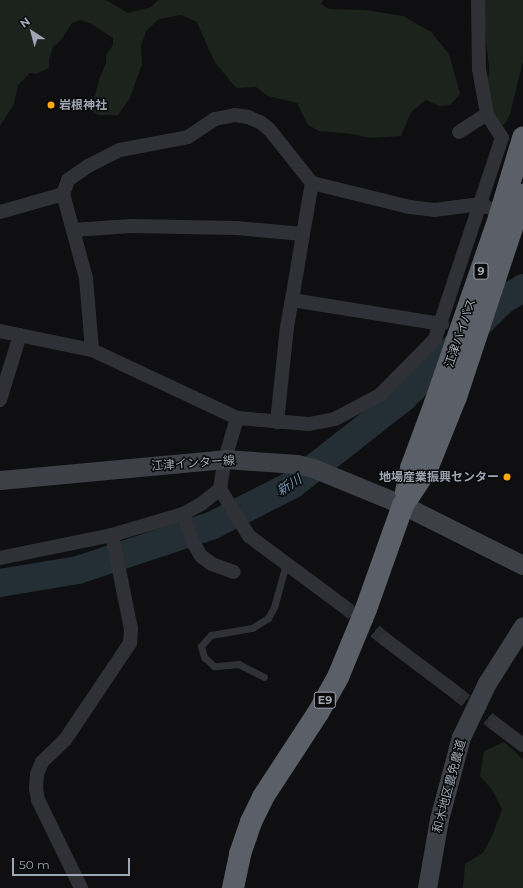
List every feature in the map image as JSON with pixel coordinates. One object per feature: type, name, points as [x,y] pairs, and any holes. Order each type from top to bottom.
[{"type":"highway","name":"江津バイパス","points":[[403,505],[411,468],[446,400],[523,138]]},
{"type":"highway","points":[[446,400],[503,258],[523,195]]},
{"type":"highway","name":"E9","points":[[233,888],[240,854],[251,822],[263,797],[318,713],[338,677],[366,610],[403,505]]},
{"type":"main road","name":"江津インター線","points":[[0,480],[225,459],[286,462],[313,468],[403,505],[523,565]]},
{"type":"main road","name":"和木地区農免農道","points":[[427,888],[439,819],[461,736],[487,683],[523,626]]},
{"type":"street","points":[[0,331],[92,350],[237,418],[309,424],[335,419],[380,395],[435,339],[442,324],[502,138],[487,114],[479,69],[478,0]]},
{"type":"street","points":[[459,132],[487,114]]},
{"type":"street","points":[[92,350],[86,278],[63,194],[68,180],[88,166],[120,150],[188,137],[215,119],[235,115],[248,117],[260,122],[269,130],[312,183],[377,200],[416,208],[434,210],[481,204],[523,221]]},
{"type":"street","points":[[276,422],[287,328],[312,183]]},
{"type":"street","points":[[0,212],[63,194]]},
{"type":"street","points":[[74,230],[131,226],[236,228],[302,234]]},
{"type":"street","points":[[292,300],[442,324]]},
{"type":"street","points":[[0,400],[20,335]]},
{"type":"street","points":[[237,418],[225,459],[222,494],[249,536],[342,605]]},
{"type":"street","points":[[0,558],[113,537],[184,517],[201,504],[222,494]]},
{"type":"street","points":[[184,517],[194,544],[201,556],[206,560],[234,572]]},
{"type":"street","points":[[81,888],[38,800],[36,789],[37,774],[42,762],[65,740],[130,643],[131,629],[121,570],[113,537]]},
{"type":"street","points":[[386,640],[454,692]]},
{"type":"street","points":[[495,724],[523,745]]},
{"type":"lane","points":[[264,677],[239,664],[214,666],[204,658],[202,646],[211,635],[252,628],[268,618],[274,607],[286,564]]},
{"type":"shaded area","points":[[0,0],[106,0],[128,13],[151,7],[158,0],[323,0],[321,4],[329,9],[365,10],[403,16],[431,32],[449,54],[460,94],[450,105],[439,106],[426,100],[411,112],[401,136],[369,138],[353,134],[319,131],[308,125],[297,103],[268,96],[256,87],[236,88],[214,61],[197,22],[181,15],[159,19],[146,31],[141,46],[142,64],[130,98],[118,115],[98,115],[91,111],[99,80],[106,63],[106,55],[113,45],[113,38],[90,23],[80,20],[72,23],[61,40],[53,47],[49,59],[49,68],[36,74],[30,73],[18,85],[14,104],[0,126]]},
{"type":"shaded area","points":[[482,0],[523,0],[523,61],[510,114],[505,124],[502,125],[487,96],[489,68]]},
{"type":"shaded area","points":[[504,742],[523,759],[523,888],[463,888],[465,864],[483,853],[492,836],[502,809],[492,790],[480,776],[484,751]]},
{"type":"waterway","name":"新川","points":[[0,583],[78,570],[213,525],[292,485],[403,398],[503,300],[523,288]]},
{"type":"tunnel","points":[[342,605],[386,640]]},
{"type":"tunnel","points":[[455,692],[495,724]]},
{"type":"place","name":"岩根神社","points":[[51,105]]},
{"type":"place","name":"地場産業振興センター","points":[[507,477]]}]
